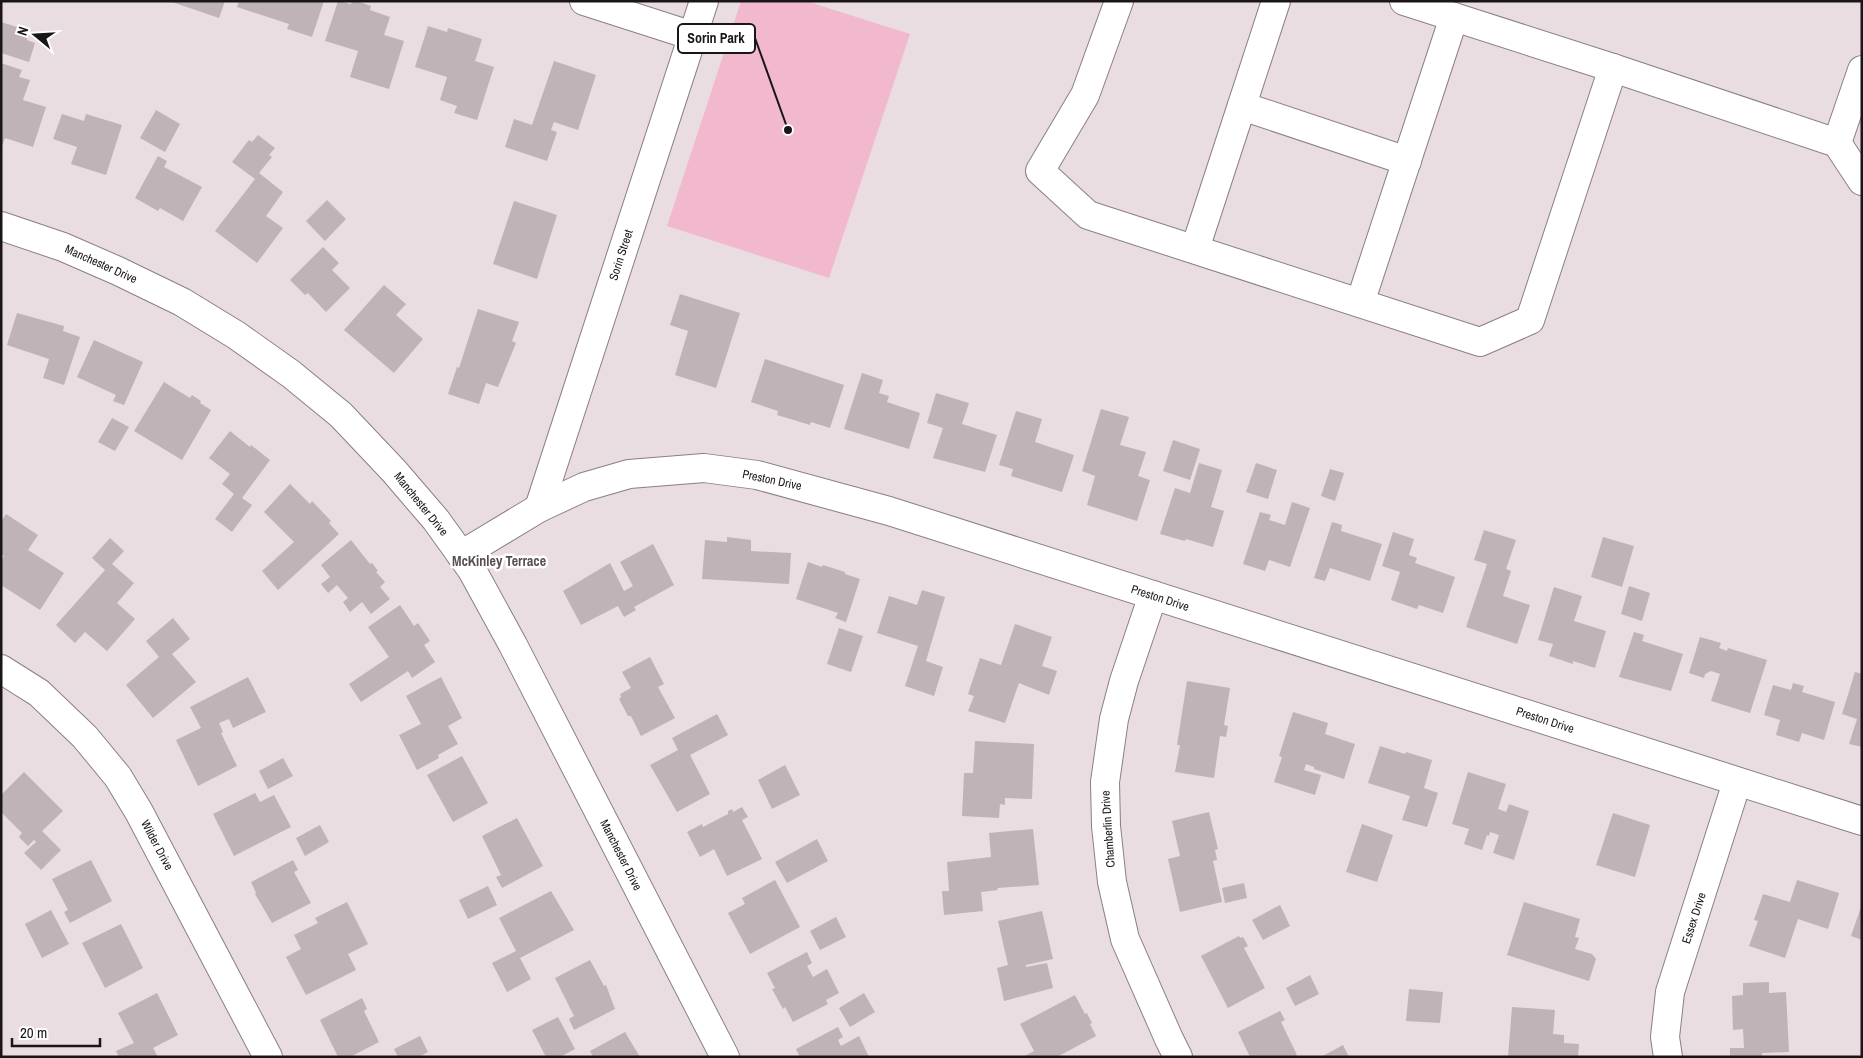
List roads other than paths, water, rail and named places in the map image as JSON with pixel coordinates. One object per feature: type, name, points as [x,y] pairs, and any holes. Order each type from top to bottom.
[{"type":"street","points":[[584,1],[692,36]]},
{"type":"street","name":"Sorin Street","points":[[539,508],[704,1]]},
{"type":"street","points":[[1120,1],[1085,95],[1040,171],[1088,215],[1480,342],[1530,320],[1614,68]]},
{"type":"street","points":[[1195,249],[1276,1]]},
{"type":"street","points":[[1404,1],[1614,68],[1837,143],[1862,181]]},
{"type":"street","points":[[1360,302],[1454,17]]},
{"type":"street","points":[[1837,143],[1862,70]]},
{"type":"street","points":[[1242,106],[1407,160]]},
{"type":"street","name":"Manchester Drive","points":[[1,226],[63,247],[102,264],[182,302],[236,335],[291,374],[340,415],[394,471],[436,520],[472,570],[513,645],[725,1057]]},
{"type":"street","name":"Preston Drive","points":[[462,555],[539,508],[584,487],[629,474],[704,468],[757,475],[889,511],[1862,822]]},
{"type":"street","name":"Chamberlin Drive","points":[[1153,595],[1124,681],[1114,719],[1105,782],[1106,826],[1112,882],[1125,939],[1178,1057]]},
{"type":"street","name":"Wilder Drive","points":[[1,669],[39,693],[85,737],[118,777],[140,812],[268,1057]]},
{"type":"street","name":"Essex Drive","points":[[1668,1057],[1665,1037],[1670,992],[1737,782]]},
{"type":"place","name":"Sorin Park","points":[[788,130]]},
{"type":"district","name":"McKinley Terrace","points":[[499,561]]}]
